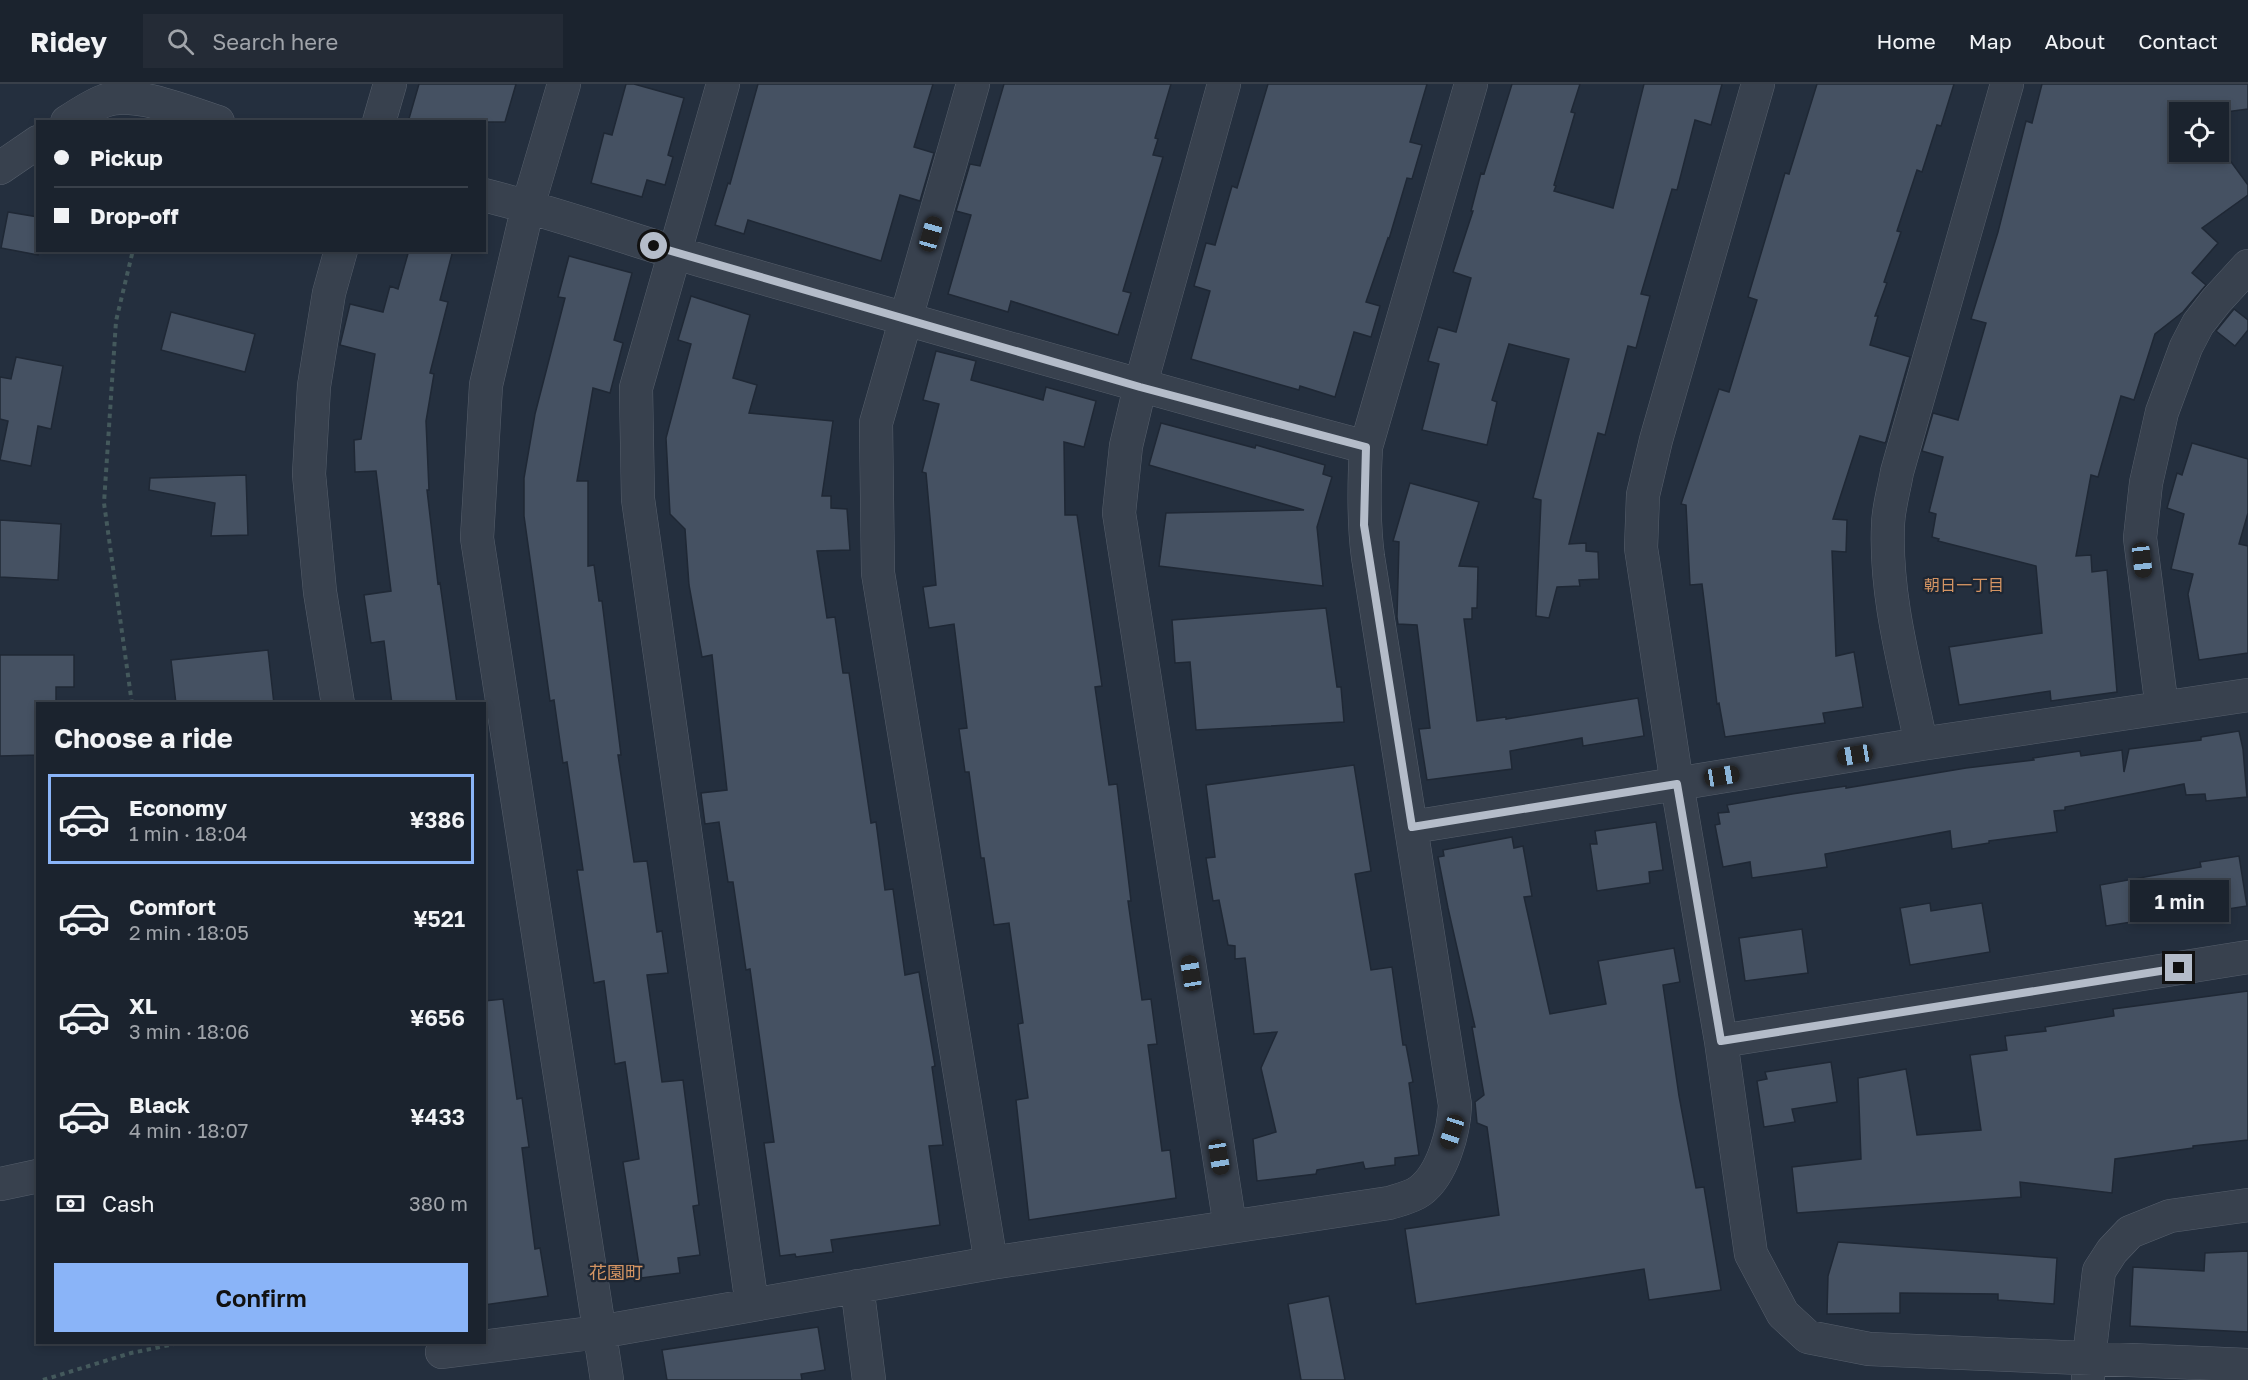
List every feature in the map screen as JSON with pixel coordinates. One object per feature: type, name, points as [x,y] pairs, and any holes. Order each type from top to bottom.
[{"type":"street","points":[[380,120],[390,84]]},
{"type":"street","points":[[564,84],[528,206],[486,385],[477,538],[607,1380]]},
{"type":"street","points":[[723,84],[636,388],[638,500],[752,1305]]},
{"type":"street","points":[[973,84],[876,423],[878,573],[991,1263]]},
{"type":"street","points":[[1224,84],[1140,387],[1126,446],[1119,513],[1230,1226]]},
{"type":"street","points":[[442,1358],[991,1263],[1389,1203],[1420,1191],[1431,1178],[1442,1160],[1452,1132],[1455,1105],[1364,525],[1366,447],[1471,84]]},
{"type":"street","points":[[1758,84],[1656,440],[1643,495],[1641,548],[1677,784],[1721,1041],[1751,1254],[1783,1314],[1808,1337],[1869,1349],[2088,1369],[2248,1365]]},
{"type":"street","points":[[1921,744],[1889,576],[1888,525],[1897,472],[2007,84]]},
{"type":"street","points":[[70,120],[86,109],[106,100],[171,95],[215,120]]},
{"type":"street","points":[[0,168],[36,143]]},
{"type":"street","points":[[486,196],[528,206],[675,253],[1140,387],[1366,447]]},
{"type":"street","points":[[338,702],[320,592],[309,474],[314,386],[329,293],[341,252]]},
{"type":"street","points":[[2162,708],[2140,538],[2146,483],[2162,412],[2186,347],[2198,324],[2248,266]]},
{"type":"street","points":[[1412,827],[1921,744],[2248,694]]},
{"type":"street","points":[[1721,1041],[2248,957]]},
{"type":"street","points":[[0,1184],[36,1176]]},
{"type":"street","points":[[2088,1369],[2100,1271],[2112,1251],[2130,1232],[2170,1216],[2248,1205]]},
{"type":"street","points":[[857,1286],[869,1380]]},
{"type":"path","points":[[132,702],[104,503],[116,321],[133,252]]},
{"type":"path","points":[[44,1380],[131,1353],[174,1344]]},
{"type":"building","points":[[419,84],[516,84],[505,122],[409,120]]},
{"type":"building","points":[[626,84],[634,84],[684,98],[668,155],[673,157],[665,185],[647,180],[642,197],[591,183],[604,133],[612,135]]},
{"type":"building","points":[[758,84],[933,84],[914,147],[934,153],[920,201],[900,195],[881,261],[748,220],[744,234],[715,225],[728,183],[730,184]]},
{"type":"building","points":[[1004,84],[1171,84],[1155,138],[1158,139],[1153,155],[1163,157],[1123,291],[1131,293],[1118,335],[1011,301],[1008,312],[948,294],[971,215],[956,211],[970,164],[980,166]]},
{"type":"building","points":[[1268,84],[1427,84],[1410,142],[1422,145],[1412,179],[1407,178],[1389,239],[1366,302],[1380,306],[1371,337],[1354,332],[1335,397],[1300,386],[1299,390],[1191,359],[1210,291],[1194,286],[1206,243],[1215,245],[1232,186],[1237,188]]},
{"type":"building","points":[[1512,84],[1580,84],[1571,112],[1575,113],[1554,191],[1613,208],[1644,84],[1722,84],[1711,125],[1695,120],[1677,190],[1672,189],[1641,294],[1650,296],[1636,348],[1628,346],[1605,435],[1598,433],[1569,544],[1586,543],[1586,551],[1598,552],[1599,579],[1579,580],[1580,586],[1557,587],[1549,618],[1536,616],[1541,500],[1533,498],[1569,359],[1509,344],[1492,400],[1497,402],[1487,445],[1422,430],[1439,364],[1428,361],[1438,327],[1456,332],[1471,278],[1453,272],[1473,211],[1471,211],[1481,173],[1484,174]]},
{"type":"building","points":[[1817,84],[1954,84],[1941,126],[1937,125],[1922,172],[1917,170],[1897,231],[1901,232],[1884,282],[1887,283],[1875,316],[1878,316],[1870,345],[1910,357],[1886,441],[1885,443],[1860,436],[1833,519],[1847,520],[1846,552],[1832,551],[1836,656],[1854,652],[1863,707],[1823,713],[1825,723],[1725,737],[1719,703],[1717,704],[1702,584],[1690,585],[1686,505],[1681,504],[1719,389],[1729,392],[1757,300],[1748,297],[1785,173],[1789,174]]},
{"type":"building","points":[[2042,84],[2248,84],[2248,109],[2229,112],[2229,102],[2169,102],[2169,162],[2229,162],[2229,159],[2248,185],[2248,195],[2202,228],[2218,243],[2192,273],[2206,285],[2183,312],[2155,334],[2134,400],[2121,396],[2098,477],[2091,475],[2076,556],[2091,555],[2092,572],[2107,570],[2117,692],[2051,701],[2050,691],[1959,705],[1949,647],[2042,633],[2036,566],[1938,541],[1939,539],[1932,537],[1936,514],[1929,512],[1943,457],[1922,451],[1933,413],[1958,420],[1986,323],[1971,319],[1998,232],[2026,121],[2032,123]]},
{"type":"building","points":[[8,212],[36,217],[36,252],[38,255],[1,248]]},
{"type":"building","points":[[408,252],[452,252],[440,300],[448,302],[430,373],[434,374],[426,421],[429,490],[427,490],[438,584],[440,583],[457,702],[392,702],[384,641],[371,643],[364,595],[391,591],[376,471],[355,472],[354,440],[361,439],[375,354],[340,345],[350,304],[383,312],[390,286],[398,289]]},
{"type":"building","points":[[569,256],[632,273],[614,340],[623,343],[610,393],[593,388],[577,481],[588,481],[588,566],[594,565],[599,601],[602,601],[621,755],[618,755],[634,862],[647,861],[657,932],[662,931],[668,973],[647,975],[662,1082],[683,1080],[699,1205],[693,1206],[700,1255],[678,1258],[680,1273],[641,1278],[623,1162],[639,1159],[625,1062],[615,1064],[604,981],[594,983],[577,870],[583,870],[567,762],[563,763],[554,700],[550,701],[524,516],[524,478],[535,414],[565,298],[558,297]]},
{"type":"building","points":[[691,296],[750,315],[733,378],[757,385],[749,413],[833,421],[822,496],[831,496],[831,508],[847,509],[850,550],[817,551],[827,618],[835,617],[843,673],[849,673],[871,823],[876,822],[885,890],[893,889],[905,975],[919,972],[935,1066],[932,1067],[943,1145],[929,1146],[940,1225],[831,1240],[833,1252],[796,1257],[795,1254],[780,1256],[764,1143],[774,1142],[750,969],[746,970],[733,882],[728,882],[719,822],[705,824],[701,793],[727,790],[712,655],[702,657],[689,585],[685,529],[670,514],[666,438],[691,344],[678,340]]},
{"type":"building","points":[[2234,309],[2248,320],[2248,330],[2235,346],[2216,331]]},
{"type":"building","points":[[171,312],[255,334],[245,372],[161,350]]},
{"type":"building","points":[[936,351],[976,361],[971,380],[1043,400],[1046,387],[1096,401],[1084,447],[1064,442],[1065,515],[1077,515],[1102,686],[1095,687],[1109,785],[1117,784],[1131,901],[1128,901],[1142,1000],[1151,999],[1157,1044],[1148,1045],[1162,1151],[1170,1150],[1176,1198],[1029,1220],[1016,1100],[1028,1098],[1018,1024],[1023,1023],[1009,923],[994,925],[984,858],[981,858],[969,772],[965,772],[959,729],[967,728],[954,624],[929,628],[923,587],[936,585],[926,473],[922,472],[939,404],[923,400]]},
{"type":"building","points":[[16,357],[63,366],[51,429],[38,426],[31,466],[0,460],[8,421],[0,419],[0,377],[11,379]]},
{"type":"building","points":[[1161,423],[1255,448],[1256,445],[1325,465],[1323,474],[1332,477],[1317,527],[1323,586],[1159,566],[1166,513],[1304,510],[1149,465]]},
{"type":"building","points":[[2192,443],[2248,459],[2248,513],[2239,544],[2248,546],[2248,653],[2199,660],[2188,594],[2193,574],[2171,569],[2184,514],[2167,508],[2177,473],[2182,475]]},
{"type":"building","points":[[246,475],[248,535],[211,536],[215,503],[149,490],[150,478]]},
{"type":"building","points":[[1410,483],[1479,502],[1459,566],[1478,567],[1477,608],[1472,608],[1472,619],[1464,619],[1477,721],[1506,717],[1506,719],[1638,698],[1644,736],[1583,746],[1582,738],[1510,751],[1512,769],[1427,780],[1419,729],[1430,728],[1417,625],[1398,624],[1397,617],[1399,542],[1393,541]]},
{"type":"building","points":[[0,520],[61,524],[58,580],[0,577]]},
{"type":"building","points":[[1326,608],[1337,687],[1341,687],[1344,722],[1196,730],[1190,662],[1175,663],[1172,620]]},
{"type":"building","points":[[268,650],[274,702],[176,702],[171,660]]},
{"type":"building","points":[[0,655],[74,655],[74,687],[56,687],[56,702],[36,702],[36,755],[0,756]]},
{"type":"building","points":[[2239,731],[2243,749],[2247,797],[2206,801],[2205,794],[2186,795],[2184,784],[2054,811],[2057,832],[1989,841],[1989,843],[1952,849],[1950,831],[1825,854],[1827,867],[1752,878],[1750,862],[1723,867],[1715,825],[1720,824],[1718,813],[1729,812],[1727,805],[1966,768],[2034,760],[2033,758],[2080,751],[2081,756],[2122,750],[2124,772],[2129,749],[2201,740],[2201,737]]},
{"type":"building","points":[[1354,765],[1371,871],[1355,874],[1371,970],[1392,967],[1403,1045],[1406,1045],[1413,1082],[1409,1083],[1419,1155],[1395,1158],[1395,1165],[1365,1169],[1363,1162],[1317,1170],[1316,1174],[1257,1181],[1253,1139],[1276,1132],[1261,1068],[1277,1032],[1254,1034],[1245,958],[1235,959],[1235,946],[1228,945],[1219,900],[1213,901],[1206,858],[1215,857],[1206,785]]},
{"type":"building","points":[[1656,822],[1663,870],[1649,872],[1650,883],[1597,891],[1590,844],[1597,844],[1595,831]]},
{"type":"building","points":[[1512,837],[1514,848],[1523,846],[1532,896],[1524,897],[1550,1014],[1606,1004],[1598,961],[1674,948],[1680,982],[1663,985],[1679,1096],[1696,1188],[1704,1187],[1721,1290],[1649,1300],[1644,1269],[1416,1304],[1405,1229],[1499,1215],[1487,1127],[1477,1123],[1475,1102],[1484,1095],[1472,1027],[1475,1027],[1438,857],[1444,856],[1443,850]]},
{"type":"building","points":[[2239,856],[2247,906],[2106,926],[2100,885],[2201,867],[2200,862]]},
{"type":"building","points":[[1930,903],[1931,911],[1982,903],[1990,952],[1910,965],[1900,908]]},
{"type":"building","points":[[1802,929],[1808,973],[1745,981],[1739,938]]},
{"type":"building","points":[[2248,991],[2248,1140],[2193,1146],[2193,1148],[2115,1159],[2112,1193],[2020,1182],[2021,1197],[1797,1213],[1792,1167],[1861,1159],[1858,1078],[1906,1069],[1917,1135],[1981,1130],[1970,1055],[2007,1050],[2005,1036],[2046,1031],[2045,1027],[2114,1016],[2113,1009]]},
{"type":"building","points":[[503,999],[517,1099],[522,1098],[529,1147],[522,1148],[535,1249],[540,1248],[548,1296],[486,1305],[486,1001]]},
{"type":"building","points":[[1831,1062],[1837,1102],[1792,1109],[1795,1122],[1764,1127],[1757,1081],[1767,1079],[1765,1072]]},
{"type":"building","points":[[1838,1242],[2057,1258],[2054,1304],[1998,1300],[1998,1294],[1900,1293],[1900,1313],[1827,1314],[1828,1276]]},
{"type":"building","points":[[2248,1251],[2248,1332],[2130,1326],[2133,1267],[2204,1271],[2205,1253]]},
{"type":"building","points":[[1329,1296],[1345,1380],[1301,1380],[1288,1304]]},
{"type":"building","points":[[818,1327],[825,1370],[801,1374],[802,1380],[667,1380],[662,1350]]},
{"type":"district","name":"朝日一丁目","points":[[1964,585]]},
{"type":"district","name":"花園町","points":[[616,1273]]},
{"type":"route","points":[[654,246],[1140,387],[1366,447],[1364,525],[1412,827],[1677,784],[1721,1041],[2179,968]]}]
